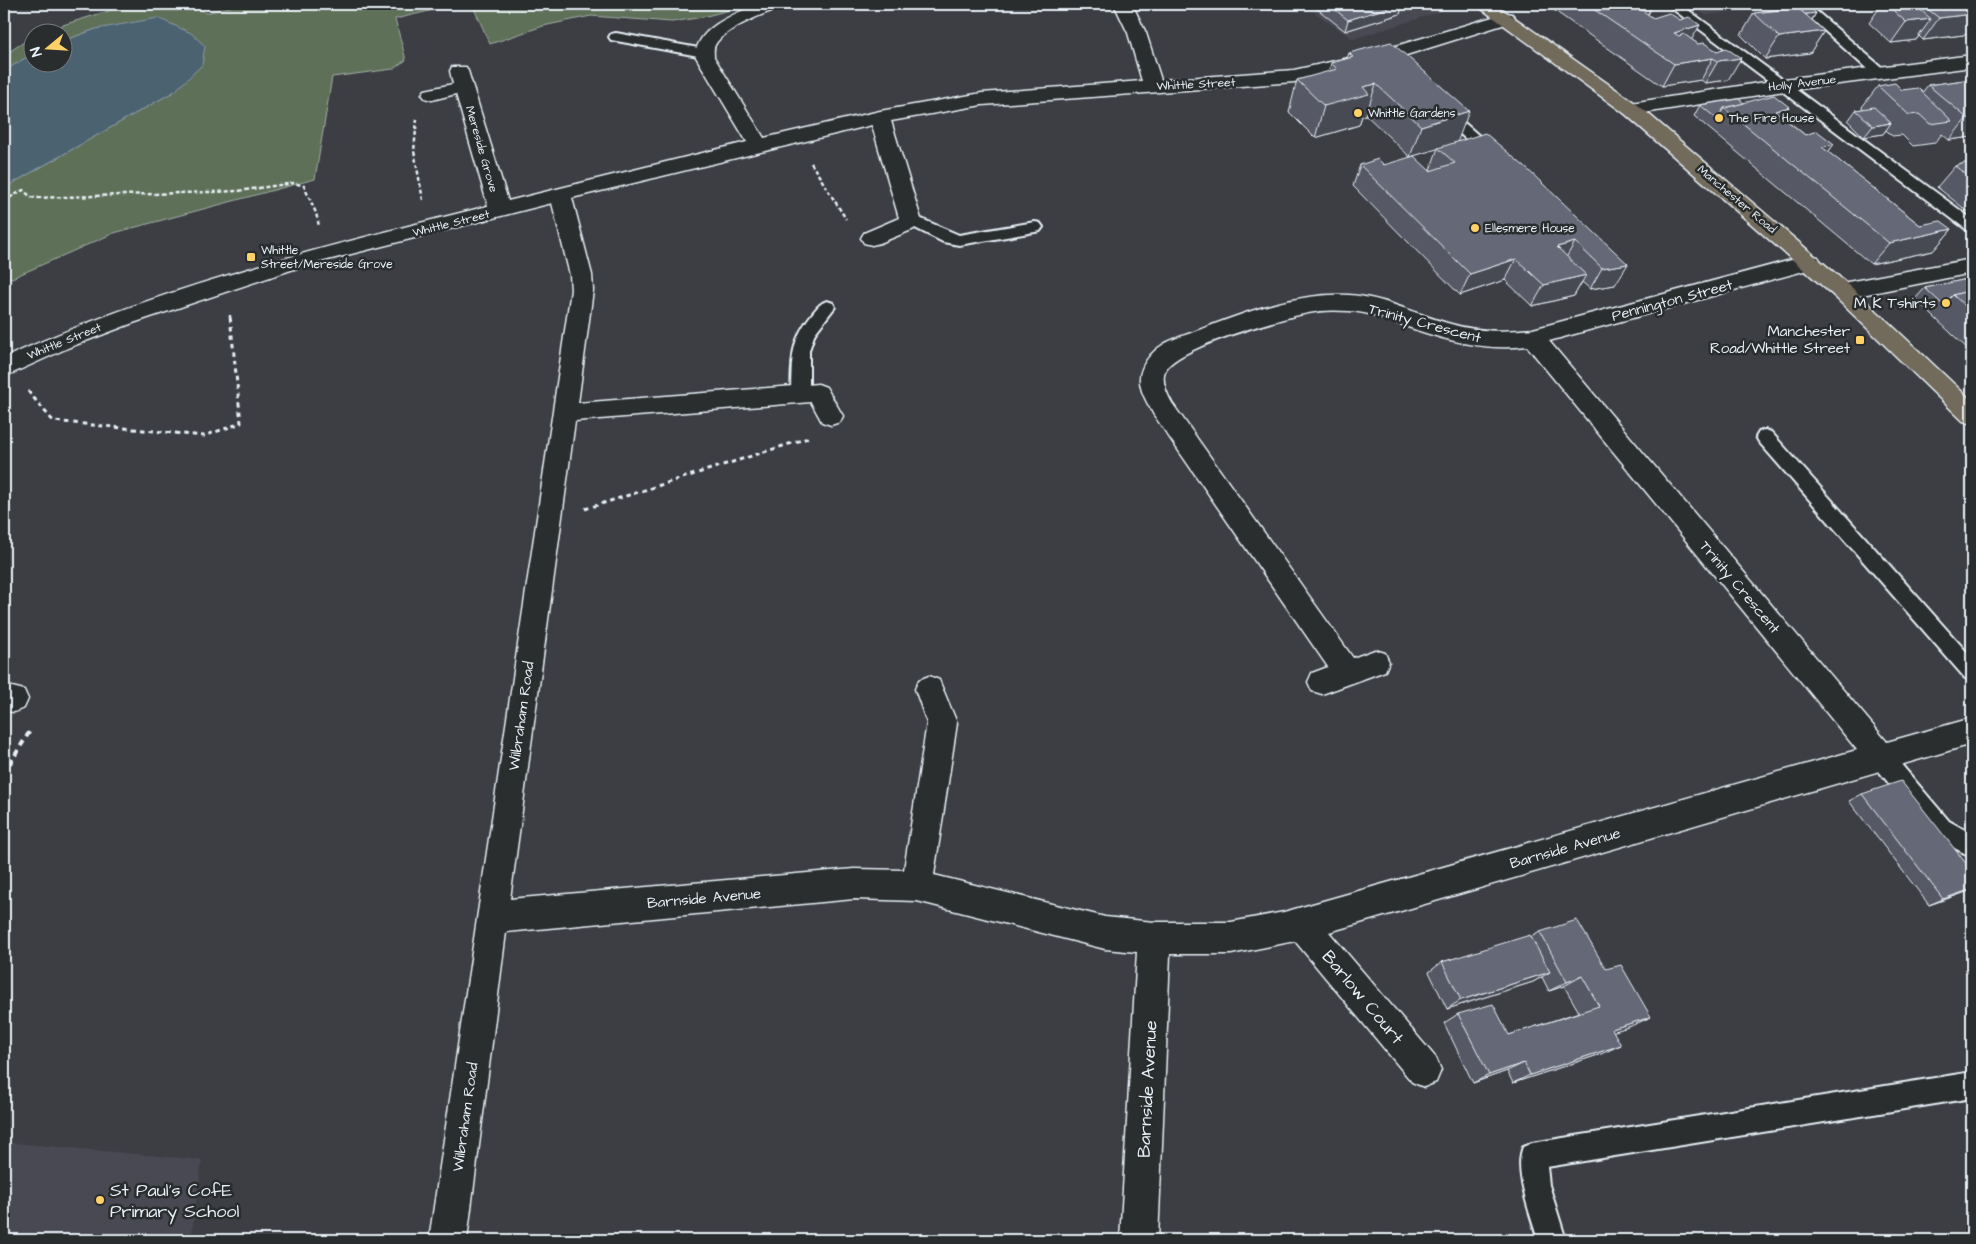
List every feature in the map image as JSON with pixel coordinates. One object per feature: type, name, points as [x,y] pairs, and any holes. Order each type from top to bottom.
[{"type":"main road","name":"Manchester Road","points":[[1484,4],[1506,18],[1631,110],[1810,262],[1972,415]]},
{"type":"street","points":[[759,145],[704,53],[706,45],[710,40],[730,25],[774,4]]},
{"type":"street","points":[[1123,4],[1137,33],[1153,86]]},
{"type":"street","name":"Whittle Street","points":[[6,367],[62,341],[226,282],[326,253],[759,145],[880,117],[982,99],[1257,80],[1387,63],[1506,18]]},
{"type":"street","name":"Holly Avenue","points":[[1631,110],[1784,85],[1972,62]]},
{"type":"street","name":"Mereside Grove","points":[[432,94],[462,79],[500,210]]},
{"type":"street","points":[[872,238],[906,224],[910,219],[880,117]]},
{"type":"street","name":"Wilbraham Road","points":[[448,1240],[492,917],[566,413],[582,290],[581,275],[560,194]]},
{"type":"street","name":"Pennington Street","points":[[1533,336],[1810,262]]},
{"type":"street","points":[[1842,291],[1972,266]]},
{"type":"street","name":"Trinity Crescent","points":[[1375,662],[1335,677],[1154,393],[1150,375],[1157,360],[1172,350],[1189,343],[1282,311],[1328,302],[1351,303],[1462,335],[1484,339],[1506,340],[1533,336],[1881,757]]},
{"type":"street","points":[[566,413],[818,393],[831,416]]},
{"type":"street","points":[[916,886],[942,723],[929,690]]},
{"type":"street","name":"Barnside Avenue","points":[[492,917],[854,884],[916,886],[1105,933],[1154,938],[1230,938],[1301,923],[1972,731]]},
{"type":"street","name":"Barlow Court","points":[[1301,923],[1424,1070]]},
{"type":"street","name":"Barnside Avenue","points":[[1139,1240],[1154,938]]},
{"type":"lane","points":[[1672,4],[1784,85],[1972,226]]},
{"type":"lane","points":[[1801,4],[1881,74]]},
{"type":"lane","points":[[616,37],[647,41],[680,50],[704,53]]},
{"type":"lane","points":[[1430,100],[1487,150]]},
{"type":"lane","points":[[910,219],[949,238],[959,240],[1036,227]]},
{"type":"lane","points":[[800,395],[801,350],[807,331],[827,307]]},
{"type":"lane","points":[[1765,437],[1972,672]]},
{"type":"lane","points":[[1881,757],[1941,829],[1972,846]]},
{"type":"lane","points":[[1552,1240],[1536,1185],[1532,1156],[1972,1085]]},
{"type":"path","points":[[428,228],[414,151],[418,97],[432,94]]},
{"type":"path","points":[[794,137],[861,241],[872,238]]},
{"type":"path","points":[[4,200],[23,190],[36,198],[238,191],[301,184],[316,212],[326,253]]},
{"type":"path","points":[[6,367],[53,421],[204,436],[241,423],[226,282]]},
{"type":"path","points":[[550,520],[838,429],[831,416]]},
{"type":"shaded area","points":[[1302,4],[1437,4],[1446,10],[1353,39]]},
{"type":"shaded area","points":[[1691,4],[1794,4],[1706,15]]},
{"type":"shaded area","name":"St Paul's CofE Primary School","points":[[4,1142],[202,1160],[191,1240],[4,1240]]},
{"type":"green space","points":[[131,4],[190,4],[206,13],[241,4],[459,4],[395,19],[406,60],[393,69],[332,77],[315,179],[114,233],[12,278],[4,277],[4,188],[175,91],[96,29],[72,38],[72,22]]},
{"type":"green space","points":[[472,4],[752,4],[703,17],[672,22],[591,16],[543,26],[490,44]]},
{"type":"green space","points":[[22,43],[22,60],[4,71],[4,55]]},
{"type":"water","points":[[158,18],[191,33],[205,46],[202,65],[175,91],[4,188],[4,71],[22,60],[22,72],[72,72],[72,38],[96,29]]},
{"type":"building","points":[[1328,4],[1400,4],[1348,20]]},
{"type":"building","points":[[1586,4],[1652,4],[1639,8],[1653,18],[1669,13],[1680,20],[1689,17],[1700,25],[1674,33],[1679,36],[1684,34],[1698,44],[1704,43],[1717,51],[1726,48],[1741,58],[1718,61],[1713,58],[1674,64]]},
{"type":"building","points":[[1806,4],[1816,13],[1805,14],[1798,8],[1791,8],[1787,5]]},
{"type":"building","points":[[1886,4],[1914,4],[1931,19],[1906,22]]},
{"type":"building","points":[[1921,4],[1972,4],[1972,14],[1939,18]]},
{"type":"building","points":[[1798,8],[1824,31],[1779,37],[1754,13]]},
{"type":"building","points":[[1391,42],[1469,111],[1421,126],[1376,84],[1363,87],[1369,94],[1324,106],[1297,80],[1337,69],[1331,63],[1353,57],[1349,53]]},
{"type":"building","points":[[1972,79],[1972,118],[1967,118],[1928,85]]},
{"type":"building","points":[[1895,83],[1902,90],[1918,88],[1952,121],[1930,124],[1919,114],[1909,115],[1878,86]]},
{"type":"building","points":[[1774,95],[1789,107],[1775,111],[1805,135],[1817,131],[1834,144],[1822,147],[1920,225],[1941,221],[1952,229],[1889,243],[1724,108]]},
{"type":"building","points":[[1739,99],[1744,103],[1724,108],[1717,119],[1700,105]]},
{"type":"building","points":[[1874,107],[1891,123],[1873,126],[1856,110]]},
{"type":"building","name":"Ellesmere House","points":[[1485,133],[1526,168],[1628,264],[1602,268],[1575,242],[1557,247],[1586,275],[1544,285],[1516,259],[1470,274],[1360,165],[1378,159],[1384,165],[1414,156],[1430,171],[1455,163],[1438,148]]},
{"type":"building","points":[[1972,161],[1972,179],[1955,166]]},
{"type":"building","points":[[1972,278],[1972,290],[1953,295],[1943,305],[1925,288]]},
{"type":"building","points":[[1972,290],[1972,312],[1953,295]]},
{"type":"building","points":[[1901,781],[1972,871],[1972,889],[1943,899],[1862,794]]},
{"type":"building","points":[[1577,920],[1606,969],[1621,965],[1651,1017],[1612,1029],[1621,1045],[1530,1075],[1524,1063],[1489,1075],[1458,1014],[1493,1004],[1509,1035],[1599,1006],[1582,976],[1567,982],[1540,932]]},
{"type":"building","points":[[1530,935],[1550,972],[1461,1000],[1442,962]]},
{"type":"place","name":"Whittle Gardens","points":[[1358,113]]},
{"type":"place","name":"The Fire House","points":[[1719,118]]},
{"type":"place","name":"Ellesmere House","points":[[1475,228]]},
{"type":"place","name":"Whittle Street/Mereside Grove","points":[[251,257]]},
{"type":"place","name":"M K Tshirts","points":[[1946,303]]},
{"type":"place","name":"Manchester Road/Whittle Street","points":[[1860,340]]},
{"type":"place","name":"St Paul's CofE Primary School","points":[[100,1200]]}]
